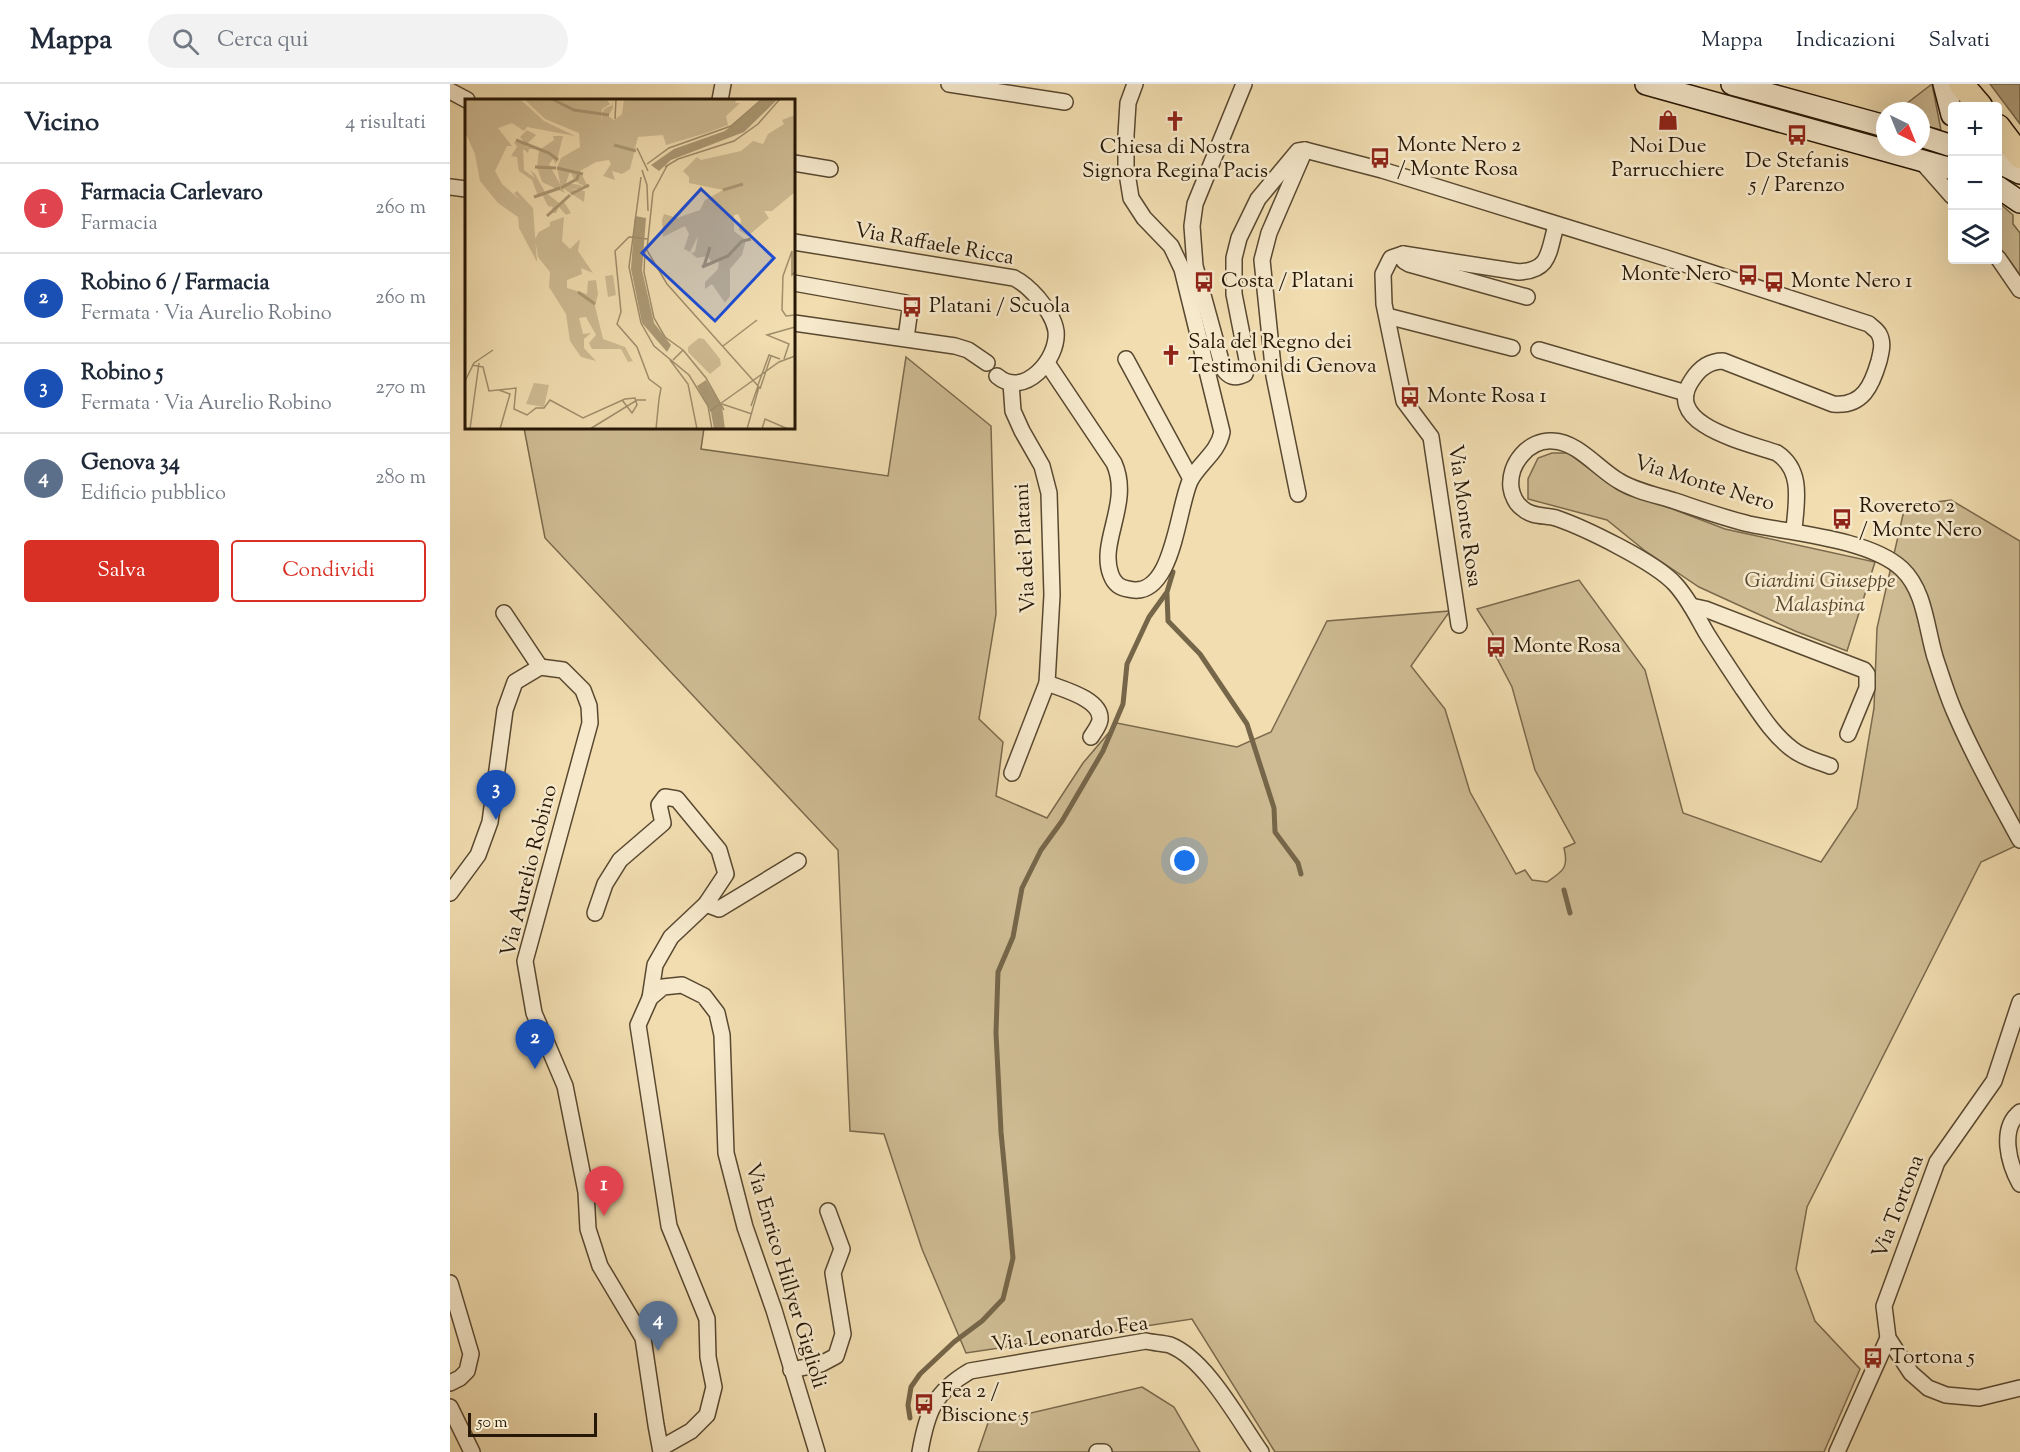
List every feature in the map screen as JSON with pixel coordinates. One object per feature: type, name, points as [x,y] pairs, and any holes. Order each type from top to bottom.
[{"type":"main road","points":[[1646,84],[1948,168]]},
{"type":"main road","points":[[1732,84],[1876,124]]},
{"type":"main road","points":[[1944,84],[1949,102]]},
{"type":"main road","points":[[1961,84],[1977,102]]},
{"type":"main road","points":[[2002,132],[2020,156]]},
{"type":"main road","points":[[1930,138],[1948,142]]},
{"type":"main road","points":[[2002,164],[2020,173]]},
{"type":"main road","points":[[2002,190],[2020,202]]},
{"type":"street","points":[[720,99],[723,84]]},
{"type":"street","points":[[949,84],[1065,102]]},
{"type":"street","points":[[1135,84],[1128,103],[1126,135],[1126,167],[1131,198],[1144,218],[1189,267],[1223,368],[1231,376],[1245,374],[1248,365],[1234,294],[1234,258],[1239,238],[1258,199],[1298,151],[1305,150],[1382,170],[1869,324],[1879,333],[1883,346],[1873,383],[1861,397],[1844,405],[1833,404],[1723,362],[1709,363],[1703,368],[1690,382],[1686,393],[1539,350]]},
{"type":"street","points":[[997,376],[1003,382],[1026,380],[1034,376],[1047,363],[1119,475],[1121,487],[1108,554],[1109,570],[1115,583],[1128,590],[1136,590],[1144,589],[1157,580],[1167,562],[1191,479],[1217,448],[1222,432],[1189,267],[1195,204],[1244,84]]},
{"type":"street","points":[[450,91],[465,99]]},
{"type":"street","points":[[1298,494],[1274,376],[1262,260],[1269,233],[1305,150]]},
{"type":"street","points":[[1922,162],[1948,189]]},
{"type":"street","points":[[795,163],[830,169]]},
{"type":"street","points":[[450,187],[465,189]]},
{"type":"street","points":[[1527,297],[1409,264],[1404,261],[1402,254],[1519,272],[1531,271],[1540,268],[1546,260],[1556,226]]},
{"type":"street","name":"Via Raffaele Ricca","points":[[795,242],[1014,278],[1028,287],[1048,311],[1053,322],[1056,342],[1047,363]]},
{"type":"street","name":"Via Monte Rosa","points":[[1402,254],[1391,258],[1383,274],[1384,304],[1404,401],[1431,437],[1459,625]]},
{"type":"street","points":[[2002,264],[2020,290]]},
{"type":"street","points":[[795,284],[906,303],[910,309],[906,338]]},
{"type":"street","points":[[1387,316],[1512,348]]},
{"type":"street","points":[[795,323],[906,338],[968,350],[987,363]]},
{"type":"street","points":[[1126,359],[1191,479]]},
{"type":"street","name":"Via dei Platani","points":[[1011,383],[1013,411],[1042,466],[1049,492],[1052,595],[1047,683],[1012,773]]},
{"type":"street","name":"Via Monte Nero","points":[[1686,393],[1687,407],[1706,427],[1785,458],[1794,473],[1796,482],[1794,530],[1748,524],[1620,482],[1576,449],[1559,441],[1542,442],[1525,451],[1513,468],[1511,478],[1514,496],[1524,510],[1554,518],[1656,567],[1676,585],[1747,695],[1776,735],[1792,750],[1830,766]]},
{"type":"street","points":[[1794,530],[1872,552],[1896,564],[1908,575],[1918,593],[1935,657],[1954,710],[1981,769],[2020,840]]},
{"type":"street","points":[[1691,606],[1864,670],[1867,674],[1867,688],[1848,734]]},
{"type":"street","points":[[450,893],[478,855],[490,822],[505,710],[515,681],[540,667],[504,613]]},
{"type":"street","name":"Via Aurelio Robino","points":[[540,667],[563,670],[583,690],[589,706],[590,723],[525,961],[534,1013],[565,1086],[586,1192],[588,1228],[600,1266],[643,1338],[661,1450]]},
{"type":"street","points":[[1047,683],[1094,704],[1099,711],[1100,721],[1091,737]]},
{"type":"street","points":[[595,913],[605,884],[620,860],[663,823],[659,805],[666,797],[676,799],[718,850],[726,874],[706,904],[671,937],[655,965],[650,998],[638,1025],[669,1226],[707,1319],[708,1358],[714,1387],[707,1415],[691,1431],[661,1450]]},
{"type":"street","points":[[706,904],[719,909],[798,861]]},
{"type":"street","name":"Via Enrico Hillyer Giglioli","points":[[650,998],[663,987],[682,985],[704,996],[717,1013],[722,1035],[726,1154],[745,1227],[774,1310],[817,1452]]},
{"type":"street","name":"Via Tortona","points":[[2020,1002],[1994,1082],[1937,1162],[1884,1306],[1888,1338],[1911,1373],[1928,1388],[1946,1395],[1979,1398],[2020,1389]]},
{"type":"street","points":[[2020,1113],[2009,1126],[2008,1147],[2020,1184]]},
{"type":"street","points":[[791,1370],[821,1364],[836,1356],[843,1334],[833,1273],[842,1249],[828,1211]]},
{"type":"street","points":[[450,1283],[471,1354],[467,1371],[450,1383]]},
{"type":"street","points":[[1837,1452],[1888,1338]]},
{"type":"street","name":"Via Leonardo Fea","points":[[920,1452],[925,1423],[937,1398],[951,1382],[970,1371],[1146,1341],[1169,1345],[1184,1354],[1208,1375],[1261,1452]]},
{"type":"street","points":[[450,1407],[472,1452]]},
{"type":"street","points":[[1097,1452],[1104,1452]]},
{"type":"green space","points":[[1932,84],[1941,130],[1930,127],[1930,102],[1909,102]]},
{"type":"green space","points":[[2002,205],[2013,215],[2013,224],[2020,233],[2020,275],[2002,250]]},
{"type":"green space","points":[[906,357],[991,426],[996,614],[979,719],[1003,742],[996,796],[1047,818],[1083,763],[1117,723],[1237,747],[1271,732],[1327,621],[1450,611],[1411,666],[1445,709],[1470,792],[1516,874],[1525,870],[1532,880],[1547,882],[1565,865],[1564,848],[1575,843],[1535,770],[1512,687],[1490,645],[1493,634],[1477,609],[1579,580],[1645,670],[1683,813],[1821,862],[1857,808],[1874,708],[1877,628],[1905,506],[1951,500],[2020,541],[2020,844],[1981,862],[1807,1207],[1796,1269],[1815,1321],[1860,1369],[1824,1452],[1275,1452],[1192,1319],[966,1353],[922,1249],[884,1134],[850,1131],[838,850],[545,538],[524,429],[704,429],[701,449],[888,476]]},
{"type":"green space","name":"Giardini Giuseppe Malaspina","points":[[1552,453],[1568,453],[1595,473],[1633,494],[1725,529],[1875,562],[1847,651],[1795,631],[1699,587],[1644,550],[1607,520],[1528,499],[1528,479],[1538,458]]},
{"type":"green space","points":[[1142,1387],[1174,1407],[1200,1452],[978,1452],[988,1423]]},
{"type":"shaded area","points":[[1990,84],[2020,84],[2020,124]]},
{"type":"waterway","points":[[910,1418],[908,1405],[911,1387],[920,1374],[954,1342],[982,1321],[1003,1299],[1013,1258],[1001,1132],[996,1033],[998,972],[1013,937],[1022,888],[1041,850],[1062,821],[1103,751],[1123,704],[1127,664],[1149,617],[1167,592],[1173,572]]},
{"type":"waterway","points":[[1167,594],[1168,621],[1200,654],[1247,724],[1274,808],[1275,832],[1298,863],[1301,874]]},
{"type":"waterway","points":[[1564,890],[1570,913]]},
{"type":"place","name":"Noi Due Parrucchiere","points":[[1668,120]]},
{"type":"place","name":"Chiesa di Nostra Signora Regina Pacis","points":[[1175,121]]},
{"type":"place","name":"De Stefanis 5 / Parenzo","points":[[1797,135]]},
{"type":"place","name":"Monte Nero 2 / Monte Rosa","points":[[1380,158]]},
{"type":"place","name":"Monte Nero","points":[[1748,275]]},
{"type":"place","name":"Costa / Platani","points":[[1204,282]]},
{"type":"place","name":"Monte Nero 1","points":[[1774,282]]},
{"type":"place","name":"Platani / Scuola","points":[[912,307]]},
{"type":"place","name":"Sala del Regno dei Testimoni di Genova","points":[[1171,355]]},
{"type":"place","name":"Monte Rosa 1","points":[[1410,397]]},
{"type":"place","name":"Rovereto 2 / Monte Nero","points":[[1842,519]]},
{"type":"place","name":"Monte Rosa","points":[[1496,647]]},
{"type":"place","name":"Robino 5","points":[[496,820]]},
{"type":"place","name":"Robino 6 / Farmacia","points":[[535,1069]]},
{"type":"place","name":"Farmacia Carlevaro","points":[[604,1216]]},
{"type":"place","name":"Genova 34","points":[[658,1351]]},
{"type":"place","name":"Tortona 5","points":[[1873,1358]]},
{"type":"place","name":"Fea 2 / Biscione 5","points":[[924,1404]]}]
